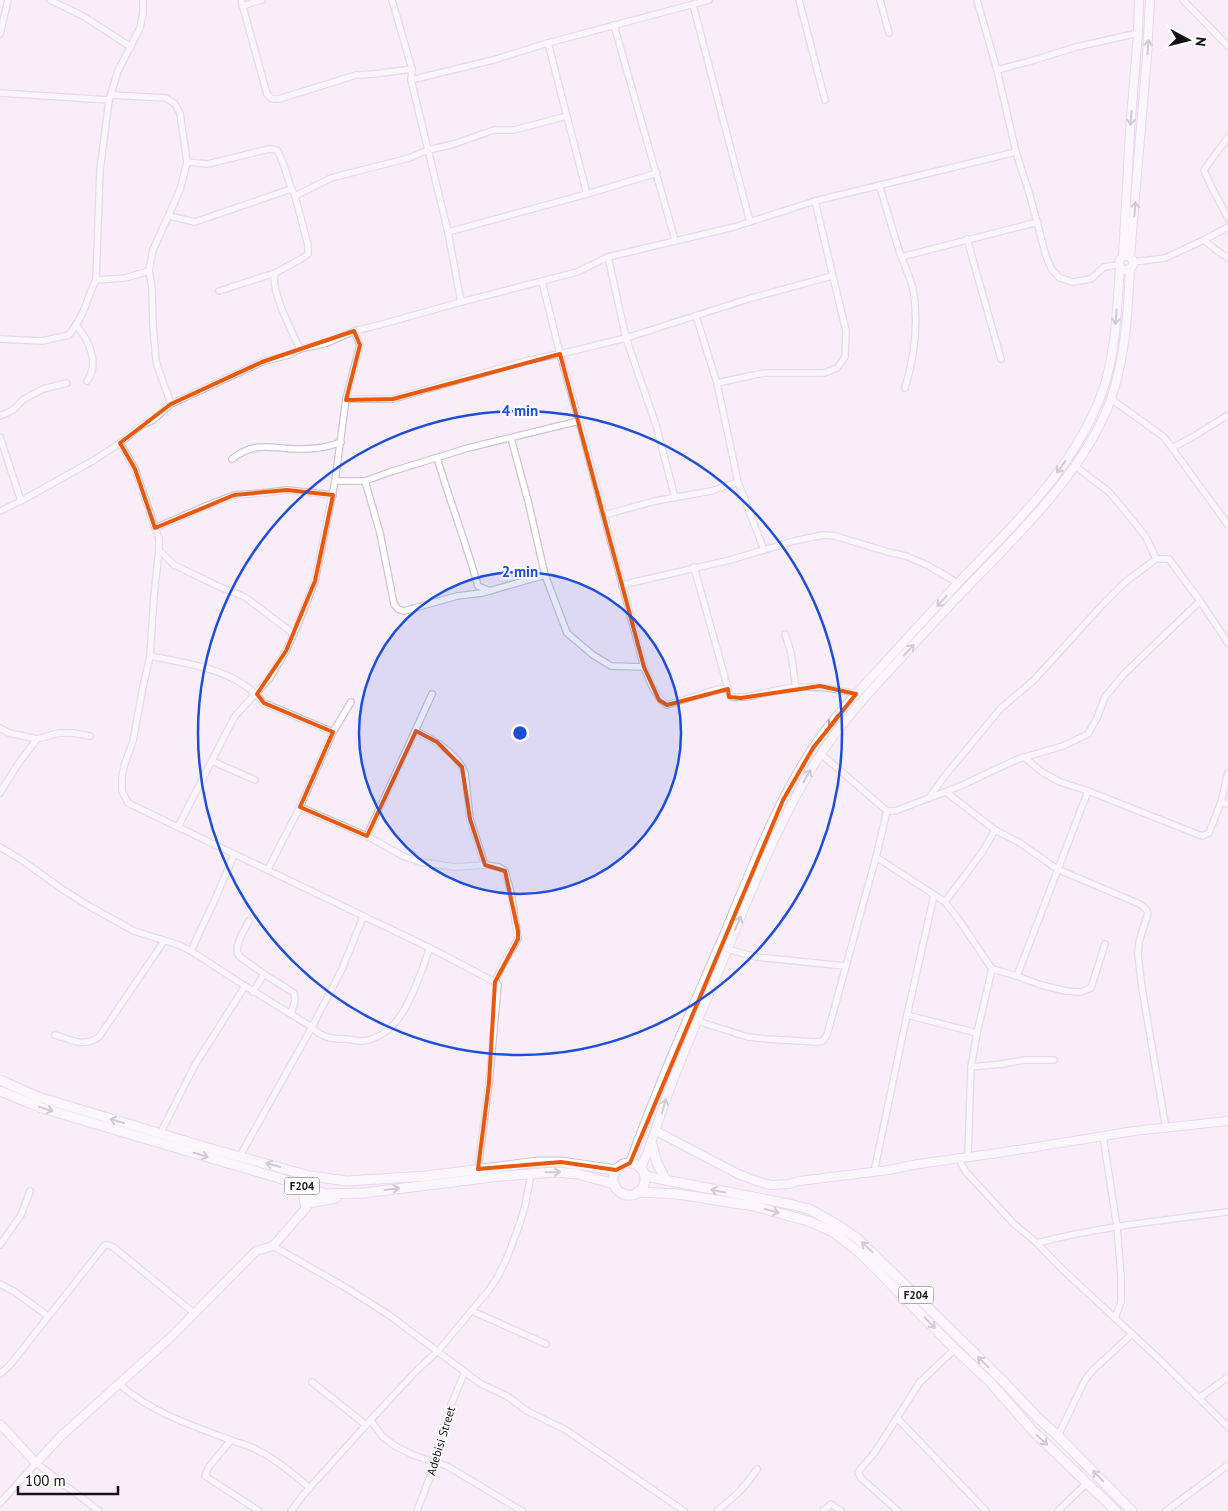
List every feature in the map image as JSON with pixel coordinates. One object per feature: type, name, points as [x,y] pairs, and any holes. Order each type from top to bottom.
[{"type":"main road","points":[[638,1192],[644,1186],[643,1172],[668,1092],[757,876],[795,797],[821,754],[854,710],[972,582],[1014,540],[1075,466],[1097,429],[1111,399],[1124,342],[1128,307],[1130,131],[1139,0]]},
{"type":"main road","points":[[1119,266],[1126,271],[1129,261],[1147,56],[1150,0]]},
{"type":"main road","points":[[614,1184],[613,1179],[616,1170],[620,1166],[630,1163],[649,1110],[754,865],[783,800],[813,748],[841,710],[1031,505],[1068,458],[1089,423],[1104,386],[1113,349],[1118,261],[1129,261]]},
{"type":"main road","name":"F204","points":[[0,1080],[38,1097],[161,1132],[215,1150],[310,1176],[358,1182],[426,1176],[538,1162],[561,1162],[616,1170]]},
{"type":"main road","name":"F204","points":[[0,1092],[42,1108],[308,1187],[316,1192],[325,1194],[358,1193],[516,1175],[568,1172],[614,1184],[617,1189],[627,1195],[638,1192],[677,1194],[754,1206],[808,1221],[829,1230],[849,1243],[861,1254],[990,1382],[1032,1430],[1116,1511]]},
{"type":"main road","points":[[656,1131],[738,1174],[759,1182],[789,1184],[1103,1136],[1228,1121]]},
{"type":"main road","points":[[652,1145],[657,1163],[666,1180]]},
{"type":"main road","name":"F204","points":[[630,1163],[636,1164],[643,1172],[666,1180],[809,1210],[845,1230],[867,1247],[1132,1511]]},
{"type":"main road","points":[[514,1164],[516,1175]]},
{"type":"main road","points":[[308,1187],[304,1197],[308,1206]]},
{"type":"main road","points":[[0,1424],[36,1464],[61,1436],[171,1336],[256,1251],[273,1246],[308,1206],[316,1192]]},
{"type":"main road","points":[[308,1206],[358,1193]]},
{"type":"street","points":[[0,34],[8,0]]},
{"type":"street","points":[[50,0],[83,16],[131,46]]},
{"type":"street","points":[[0,339],[42,341],[69,335],[85,307],[96,280],[100,170],[111,98],[118,71],[140,28],[143,13],[142,0]]},
{"type":"street","points":[[262,0],[241,3],[267,94],[272,99],[279,99],[356,75],[412,69]]},
{"type":"street","points":[[392,0],[412,69],[411,80],[448,232],[461,302]]},
{"type":"street","points":[[411,80],[493,60],[548,43],[709,0]]},
{"type":"street","points":[[799,0],[825,100]]},
{"type":"street","points":[[880,0],[889,33]]},
{"type":"street","points":[[977,0],[997,70],[1016,152],[1038,222],[1046,256],[1052,270],[1060,278],[1073,282],[1091,279],[1104,267],[1119,266]]},
{"type":"street","points":[[1183,0],[1228,46]]},
{"type":"street","points":[[693,5],[750,222]]},
{"type":"street","points":[[614,26],[675,240]]},
{"type":"street","points":[[997,70],[1076,47],[1138,33]]},
{"type":"street","points":[[548,43],[587,194]]},
{"type":"street","points":[[0,93],[111,98],[166,98],[175,104],[180,113],[187,162],[180,190],[154,250],[149,271],[152,288],[156,360],[171,404]]},
{"type":"street","points":[[295,196],[331,178],[408,158],[494,130],[514,130],[567,116]]},
{"type":"street","points":[[1228,137],[1204,170],[1228,218]]},
{"type":"street","points":[[187,162],[208,164],[269,149],[277,150],[282,158],[291,189],[295,196],[308,245],[308,254],[275,273],[219,291]]},
{"type":"street","points":[[0,511],[96,459],[142,425],[153,420],[171,404],[262,362],[288,355],[300,349],[327,343],[354,331],[577,272],[608,257],[734,227],[815,201],[1016,152]]},
{"type":"street","points":[[448,232],[657,173]]},
{"type":"street","points":[[880,185],[901,257],[912,286],[916,323],[915,345],[905,388]]},
{"type":"street","points":[[169,216],[195,222],[291,189]]},
{"type":"street","points":[[717,383],[764,373],[824,373],[837,368],[845,357],[846,331],[815,201]]},
{"type":"street","points":[[901,257],[1038,222]]},
{"type":"street","points":[[1129,261],[1165,258],[1228,227]]},
{"type":"street","points":[[967,239],[1001,359]]},
{"type":"street","points":[[1204,240],[1228,258]]},
{"type":"street","points":[[608,257],[626,338],[656,426],[675,498]]},
{"type":"street","points":[[96,280],[125,278],[149,271]]},
{"type":"street","points":[[275,273],[273,279],[281,308],[300,349]]},
{"type":"street","points":[[346,399],[393,399],[530,360],[626,338],[748,299],[832,276]]},
{"type":"street","points":[[542,281],[644,667],[656,695],[659,700],[667,705],[718,690],[728,689]]},
{"type":"street","points":[[696,316],[717,383],[738,482],[764,550]]},
{"type":"street","points":[[76,325],[85,335],[93,357],[92,375],[87,381]]},
{"type":"street","points":[[178,827],[235,716],[269,679],[286,651],[315,581],[333,495],[346,399],[360,345],[354,331]]},
{"type":"street","points":[[0,416],[13,410],[24,399],[43,389],[67,383]]},
{"type":"street","points":[[1111,399],[1164,437],[1228,525]]},
{"type":"street","points":[[1172,448],[1228,415]]},
{"type":"street","points":[[335,481],[366,481],[468,448],[579,421]]},
{"type":"street","points":[[0,437],[21,501]]},
{"type":"street","points":[[511,438],[545,574],[567,633],[593,655],[611,666],[644,667]]},
{"type":"street","points":[[232,460],[244,452],[268,446],[302,449],[330,447],[341,442]]},
{"type":"street","points":[[120,443],[135,469],[159,539],[150,656],[133,741],[124,766],[122,791],[128,803],[430,948],[498,985],[492,1055],[478,1169]]},
{"type":"street","points":[[437,458],[478,586],[490,591]]},
{"type":"street","points":[[1075,466],[1108,492],[1121,506],[1146,538],[1156,559]]},
{"type":"street","points":[[366,481],[380,533],[394,604],[398,608],[404,611],[456,596],[490,591],[545,574]]},
{"type":"street","points":[[604,515],[655,501],[711,491],[738,482]]},
{"type":"street","points":[[155,528],[208,504],[234,495],[286,490],[333,495]]},
{"type":"street","points":[[622,585],[730,560],[794,541],[823,535],[836,536],[911,558],[958,583]]},
{"type":"street","points":[[159,550],[174,565],[245,597],[294,634]]},
{"type":"street","points":[[929,798],[1001,708],[1034,680],[1117,590],[1156,559],[1169,559],[1228,643]]},
{"type":"street","points":[[694,568],[728,689],[732,697],[741,698],[796,688],[820,686],[856,694]]},
{"type":"street","points":[[821,754],[887,811],[895,811],[946,792],[1024,757],[1063,746],[1088,734],[1105,697],[1124,674],[1200,601]]},
{"type":"street","points":[[785,634],[791,653],[796,688]]},
{"type":"street","points":[[150,656],[202,666],[241,682],[257,694],[264,703],[334,732]]},
{"type":"street","points":[[367,836],[432,694]]},
{"type":"street","points":[[268,869],[300,807],[334,732],[351,702]]},
{"type":"street","points":[[0,728],[9,733],[37,739],[73,733],[90,736]]},
{"type":"street","points":[[416,731],[436,742],[462,767],[465,773],[470,819],[485,865]]},
{"type":"street","points":[[0,793],[18,764],[37,739]]},
{"type":"street","points":[[1024,757],[1042,772],[1060,782],[1088,791],[1202,836],[1209,833],[1221,802],[1228,773]]},
{"type":"street","points":[[212,761],[254,780]]},
{"type":"street","points":[[1017,976],[1088,791]]},
{"type":"street","points":[[946,792],[995,830],[1057,869],[1142,905],[1147,910],[1148,913],[1139,942],[1138,955],[1144,1004],[1166,1129]]},
{"type":"street","points":[[1221,802],[1228,804]]},
{"type":"street","points":[[300,807],[367,836],[404,856],[420,862],[455,867],[485,865],[499,867],[506,871],[512,892],[518,939],[495,982]]},
{"type":"street","points":[[697,1021],[748,1036],[766,1039],[823,1041],[827,1035],[887,811]]},
{"type":"street","points":[[945,902],[972,867],[995,830]]},
{"type":"street","points":[[0,847],[24,861],[89,906],[134,931],[179,945],[191,951],[291,1014],[318,1034],[332,1039],[362,1041],[379,1036],[394,1025],[404,1012],[430,948]]},
{"type":"street","points":[[191,951],[234,855]]},
{"type":"street","points":[[876,857],[945,902],[992,968],[1042,985],[1066,991],[1081,992],[1092,988],[1106,944]]},
{"type":"street","points":[[874,1172],[934,895]]},
{"type":"street","points":[[240,1156],[312,1028],[342,969],[363,917]]},
{"type":"street","points":[[249,921],[236,952],[264,974],[294,993],[295,1001],[291,1014]]},
{"type":"street","points":[[55,1034],[80,1043],[90,1043],[99,1037],[164,941]]},
{"type":"street","points":[[727,949],[756,957],[845,966]]},
{"type":"street","points":[[968,1156],[971,1067],[992,968]]},
{"type":"street","points":[[254,992],[264,974]]},
{"type":"street","points":[[161,1132],[195,1065],[245,986]]},
{"type":"street","points":[[907,1015],[977,1033]]},
{"type":"street","points":[[971,1067],[1024,1060],[1054,1060]]},
{"type":"street","points":[[1103,1136],[1117,1227],[1122,1292],[1121,1302],[1115,1318]]},
{"type":"street","points":[[958,1158],[966,1172],[1013,1223],[1037,1243],[1228,1427]]},
{"type":"street","points":[[291,1511],[368,1423],[418,1369],[438,1351],[497,1278],[506,1260],[525,1206],[531,1174]]},
{"type":"street","points":[[316,1192],[320,1177]]},
{"type":"street","points":[[0,1245],[21,1215],[30,1191]]},
{"type":"street","points":[[1037,1243],[1074,1234],[1117,1227],[1228,1212]]},
{"type":"street","points":[[0,1374],[105,1245],[110,1245],[194,1313]]},
{"type":"street","points":[[273,1246],[344,1286],[389,1315],[480,1384],[507,1396],[527,1411],[566,1430],[684,1511]]},
{"type":"street","points":[[0,1284],[15,1292],[48,1316]]},
{"type":"street","points":[[472,1311],[546,1344]]},
{"type":"street","points":[[1058,1436],[1093,1370],[1132,1334]]},
{"type":"street","points":[[898,1511],[862,1478],[858,1472],[875,1452],[920,1382],[955,1349]]},
{"type":"street","name":"Adebisi Street","points":[[416,1511],[436,1461],[452,1402],[465,1372]]},
{"type":"street","points":[[1199,1398],[1228,1377]]},
{"type":"street","points":[[312,1382],[368,1423],[395,1446],[413,1455],[436,1461],[522,1511]]},
{"type":"street","points":[[119,1384],[130,1394],[180,1422],[257,1449],[284,1466],[310,1488]]},
{"type":"street","points":[[897,1418],[986,1511]]},
{"type":"street","points":[[230,1440],[208,1468],[205,1476],[259,1511]]},
{"type":"street","points":[[0,1503],[36,1464],[99,1511]]},
{"type":"street","points":[[1166,1511],[1228,1465]]},
{"type":"street","points":[[717,1511],[736,1496],[757,1469]]},
{"type":"street","points":[[1058,1511],[1087,1482]]},
{"type":"street","points":[[823,1511],[831,1504],[841,1511]]},
{"type":"highlighted area","points":[[354,331],[360,345],[346,400],[393,399],[560,354],[644,667],[659,700],[667,705],[728,689],[729,697],[741,698],[820,686],[856,694],[813,748],[783,800],[630,1163],[616,1170],[561,1162],[478,1169],[489,1083],[495,982],[518,939],[518,931],[505,871],[485,865],[470,819],[462,767],[437,742],[416,731],[367,836],[300,807],[333,732],[264,703],[257,694],[286,651],[315,581],[333,495],[287,490],[234,495],[155,528],[135,469],[120,443],[171,404],[262,362]]}]
